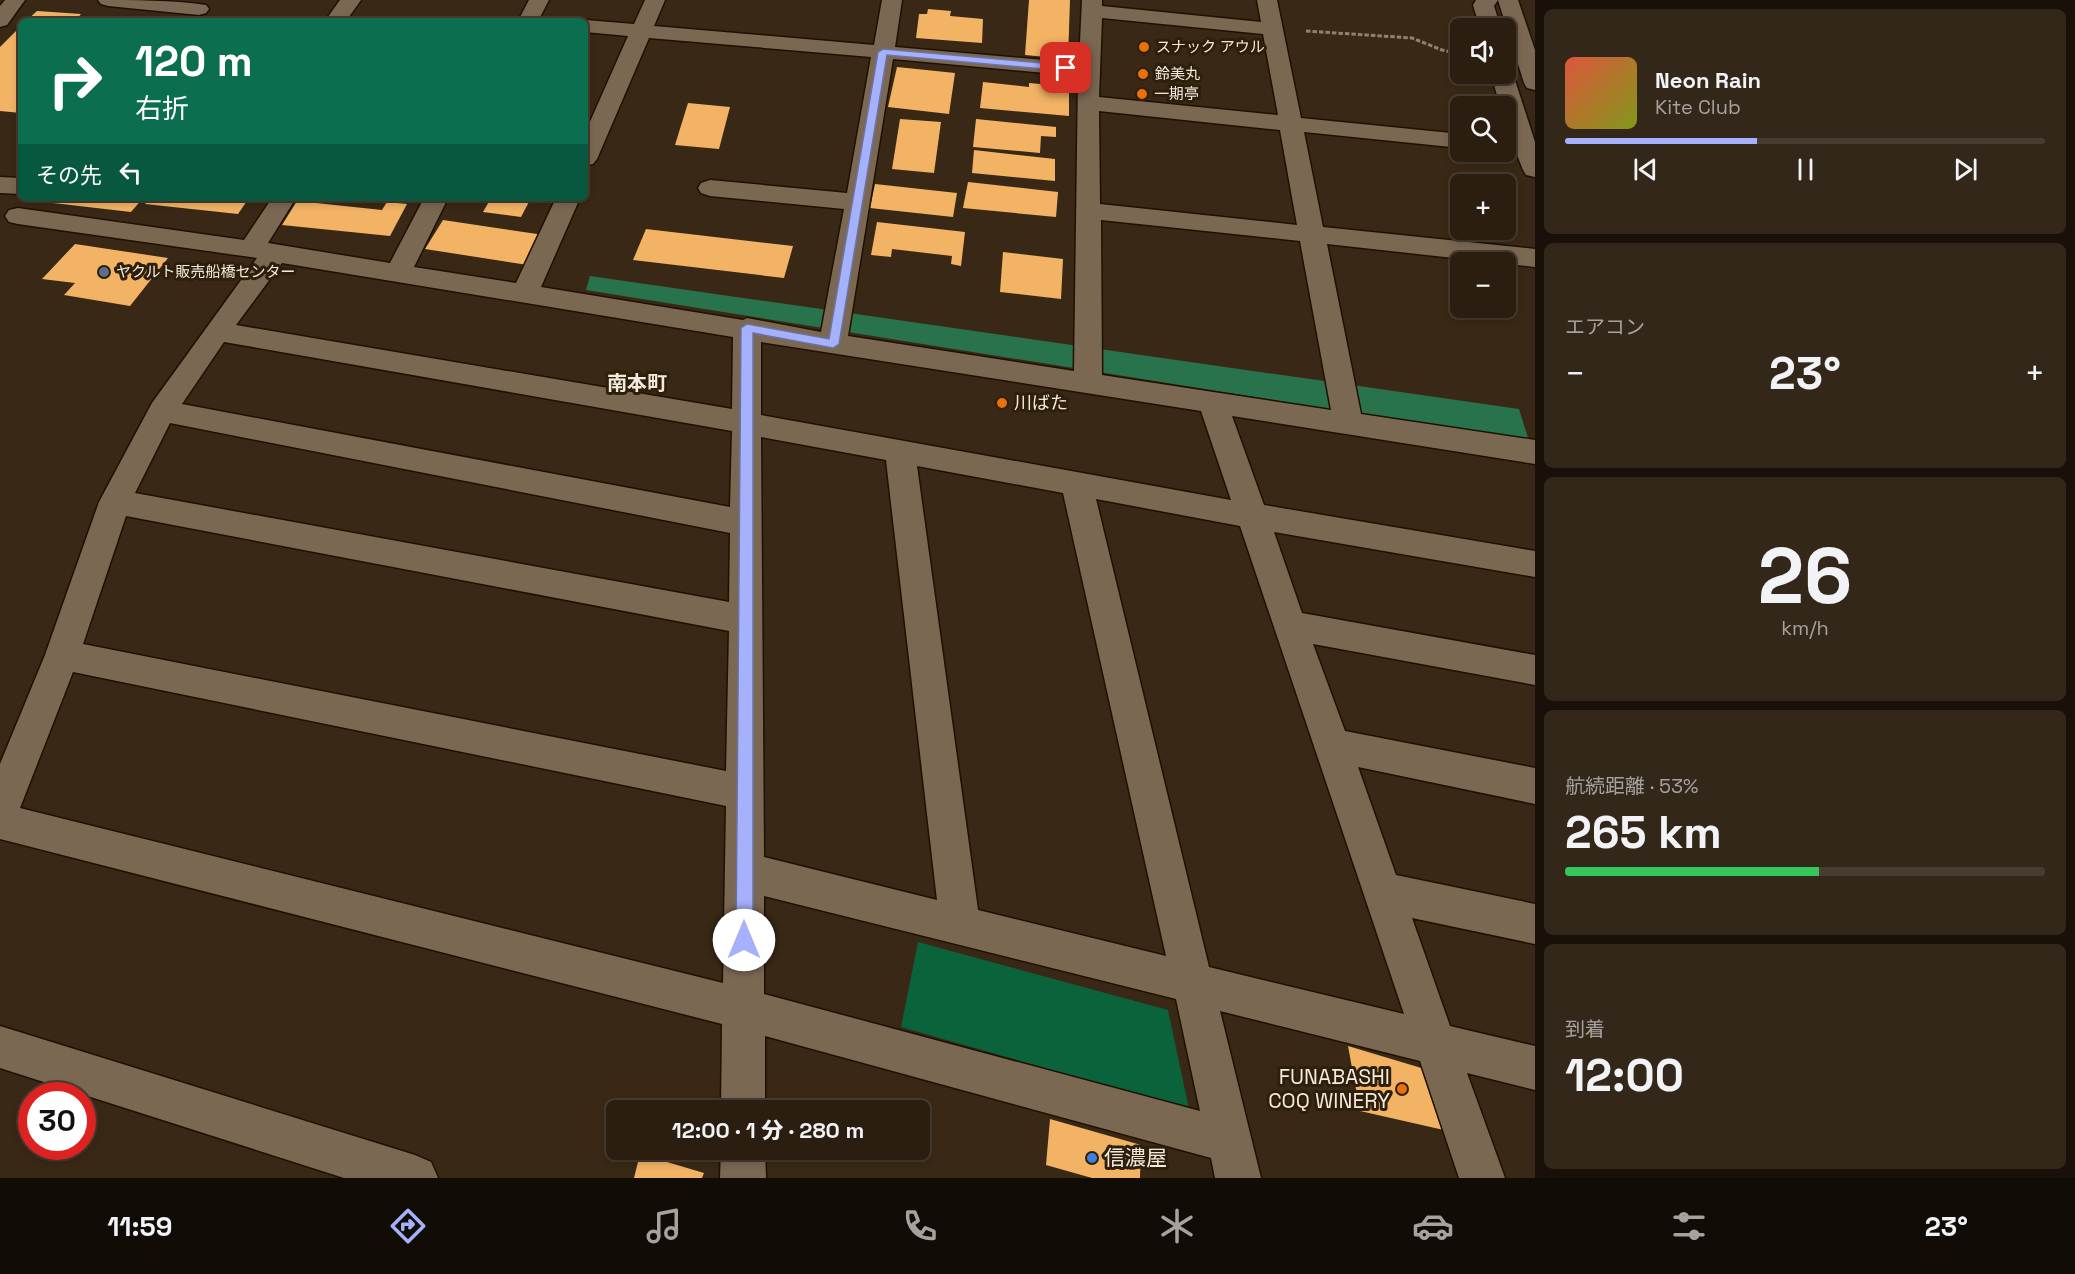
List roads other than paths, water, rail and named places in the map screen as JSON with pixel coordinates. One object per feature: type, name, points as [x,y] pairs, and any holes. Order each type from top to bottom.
[{"type":"street","points":[[0,21],[15,0]]},
{"type":"street","points":[[108,0],[198,10]]},
{"type":"street","points":[[337,18],[351,0]]},
{"type":"street","points":[[530,18],[539,0]]},
{"type":"street","points":[[588,152],[655,0]]},
{"type":"street","points":[[833,344],[892,0]]},
{"type":"street","points":[[1268,0],[1348,423]]},
{"type":"street","points":[[1487,18],[1484,5],[1488,0]]},
{"type":"street","points":[[1508,0],[1535,83]]},
{"type":"street","points":[[1088,381],[1090,211],[1088,103],[1092,6],[1272,29]]},
{"type":"street","points":[[588,26],[1089,70]]},
{"type":"street","points":[[1505,84],[1521,140],[1535,170]]},
{"type":"street","points":[[1088,103],[1450,140]]},
{"type":"street","points":[[0,185],[18,186]]},
{"type":"street","points":[[710,188],[857,202]]},
{"type":"street","points":[[0,810],[62,655],[115,502],[162,411],[217,332],[263,251],[283,201]]},
{"type":"street","points":[[397,274],[434,201]]},
{"type":"street","points":[[525,293],[567,201]]},
{"type":"street","points":[[0,236],[25,207],[397,274],[1535,452]]},
{"type":"street","points":[[1090,211],[1535,258]]},
{"type":"street","points":[[743,1100],[747,328]]},
{"type":"street","points":[[217,332],[747,423],[1252,516],[1535,564]]},
{"type":"street","points":[[1212,400],[1482,1178]]},
{"type":"street","points":[[162,411],[746,523]]},
{"type":"street","points":[[900,451],[960,924]]},
{"type":"street","points":[[0,821],[744,1009],[1233,1159],[1076,482]]},
{"type":"street","points":[[115,502],[746,620]]},
{"type":"street","points":[[1290,626],[1535,670]]},
{"type":"street","points":[[62,655],[745,792]]},
{"type":"street","points":[[1331,745],[1535,786]]},
{"type":"street","points":[[745,872],[1535,1068]]},
{"type":"street","points":[[1383,892],[1535,924]]},
{"type":"street","points":[[0,1047],[415,1178]]},
{"type":"street","points":[[743,1160],[743,1178]]},
{"type":"place","name":"スナック アウル","points":[[1144,47]]},
{"type":"place","name":"鈴美丸","points":[[1143,74]]},
{"type":"place","name":"一期亭","points":[[1142,94]]},
{"type":"place","name":"ヤクルト販売船橋センター","points":[[104,272]]},
{"type":"place","name":"川ばた","points":[[1002,403]]},
{"type":"place","name":"FUNABASHI COQ WINERY","points":[[1402,1089]]},
{"type":"place","name":"信濃屋","points":[[1092,1158]]},
{"type":"district","name":"南本町","points":[[637,383]]}]
